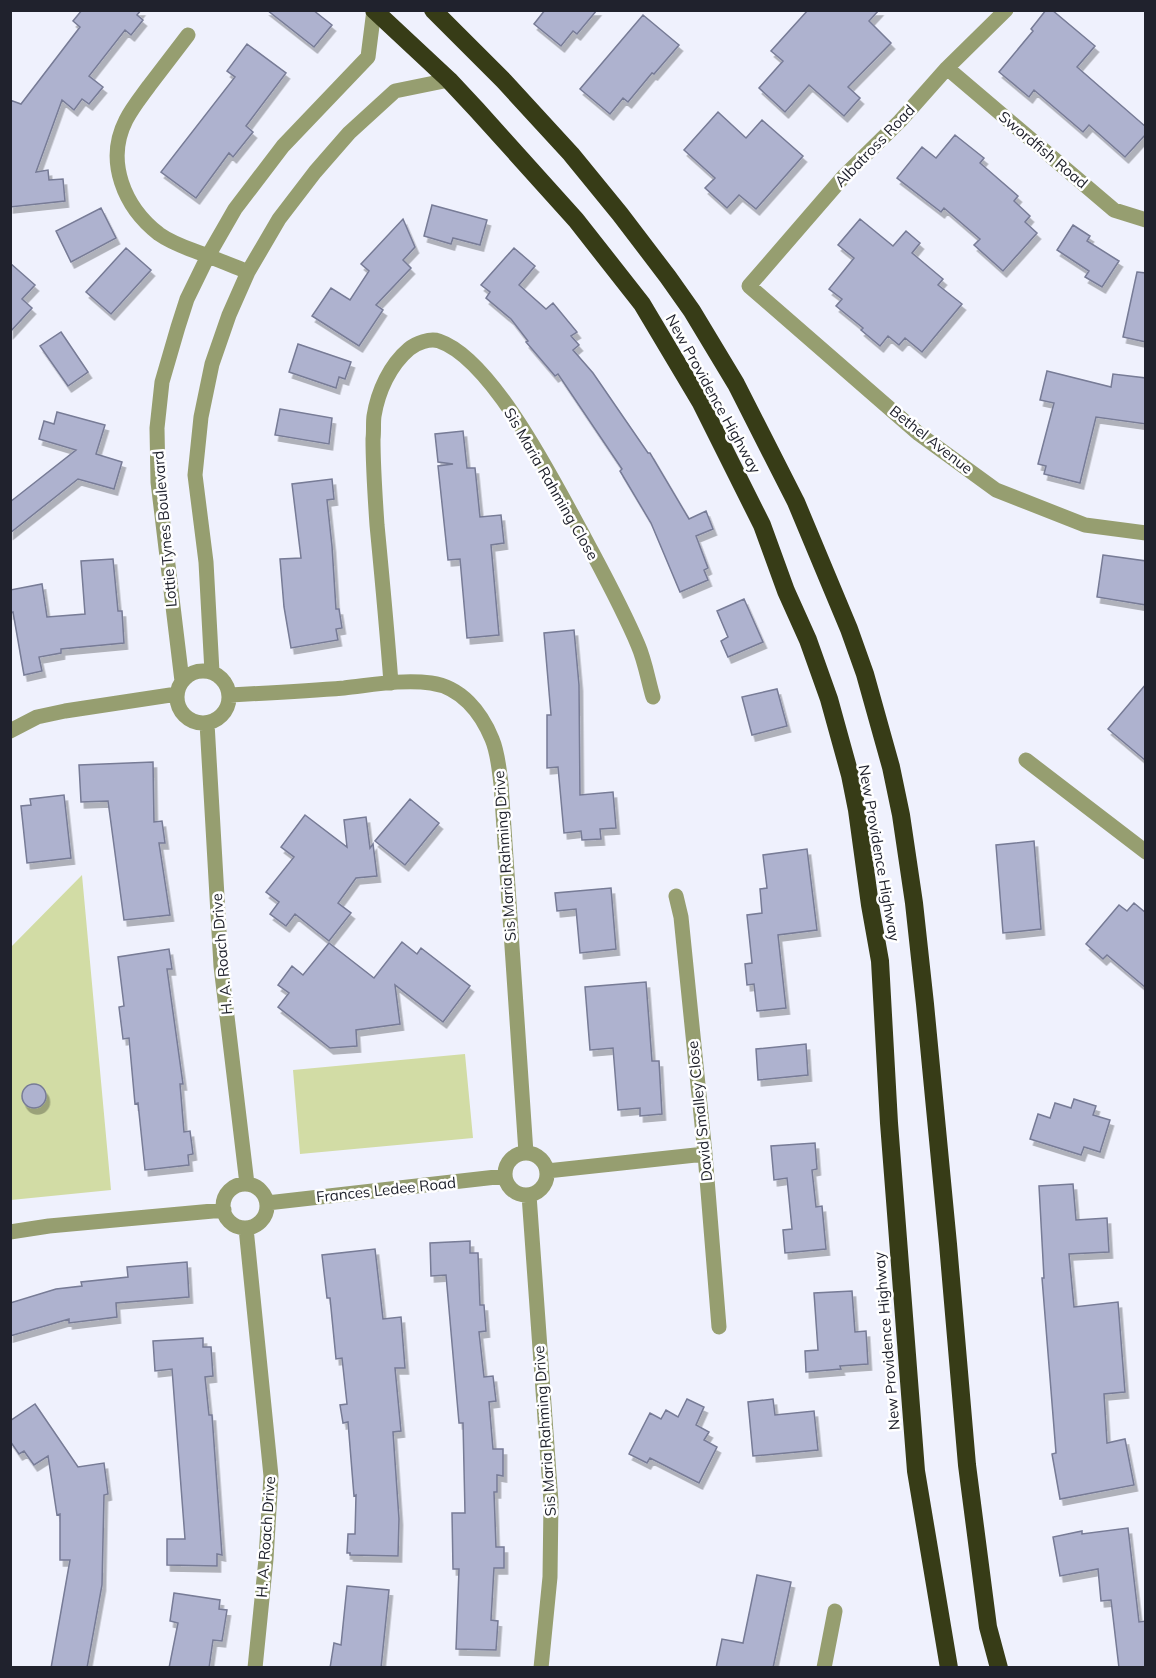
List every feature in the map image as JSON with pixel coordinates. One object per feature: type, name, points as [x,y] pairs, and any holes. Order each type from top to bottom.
[{"type":"highway","name":"New Providence Highway","points":[[374,10],[449,80],[576,220],[642,304],[701,403],[762,525],[829,699],[850,775],[880,961],[891,1146],[916,1471],[949,1668]]},
{"type":"highway","name":"New Providence Highway","points":[[442,13],[571,154],[620,214],[692,311],[736,384],[796,502],[849,629],[865,674],[891,767],[901,815],[914,903],[926,1004],[967,1465],[988,1627],[999,1668]]},
{"type":"street","name":"Lottie Tynes Boulevard","points":[[179,688],[158,482],[157,428],[162,382],[177,327],[187,299],[208,256],[236,209],[283,146],[368,57],[374,10]]},
{"type":"street","name":"Albatross Road","points":[[748,286],[845,175],[1006,10]]},
{"type":"street","points":[[188,35],[126,119],[116,159],[120,181],[143,218],[159,233],[171,241],[248,272]]},
{"type":"street","name":"Swordfish Road","points":[[947,68],[1114,210],[1146,220]]},
{"type":"street","points":[[212,672],[206,562],[195,476],[201,417],[212,364],[229,315],[248,272],[279,219],[349,133],[395,91],[449,80]]},
{"type":"street","name":"Bethel Avenue","points":[[748,286],[919,434],[996,490],[1085,525],[1146,533]]},
{"type":"street","name":"Sis Maria Rahming Close","points":[[391,683],[373,468],[374,416],[388,373],[398,359],[412,347],[437,340],[475,366],[516,419],[536,450],[624,614],[639,647],[654,697]]},
{"type":"street","points":[[201,670],[212,672],[225,681],[230,695],[229,705],[224,714],[216,720],[207,723],[191,721],[184,716],[177,702],[179,688],[190,674],[201,670]]},
{"type":"street","name":"Sis Maria Rahming Drive","points":[[230,695],[391,683],[433,683],[450,689],[467,699],[478,712],[492,739],[498,758],[501,784],[526,1153]]},
{"type":"street","points":[[10,731],[37,717],[179,688]]},
{"type":"street","name":"H. A. Roach Drive","points":[[207,723],[221,966],[247,1184]]},
{"type":"street","points":[[1026,760],[1146,852]]},
{"type":"street","name":"David Smalley Close","points":[[676,896],[681,917],[705,1154],[719,1327]]},
{"type":"street","points":[[526,1153],[540,1158],[547,1172],[543,1187],[534,1194],[522,1195],[510,1189],[505,1176],[512,1158],[526,1153]]},
{"type":"street","points":[[547,1172],[705,1154]]},
{"type":"street","name":"Frances Ledee Road","points":[[267,1203],[505,1176]]},
{"type":"street","points":[[247,1184],[260,1190],[267,1203],[264,1217],[253,1226],[246,1227],[232,1223],[224,1210],[224,1202],[232,1189],[247,1184]]},
{"type":"street","name":"Sis Maria Rahming Drive","points":[[529,1195],[551,1502],[550,1577],[541,1668]]},
{"type":"street","points":[[10,1232],[49,1226],[224,1210]]},
{"type":"street","name":"H. A. Roach Drive","points":[[246,1227],[271,1476],[266,1559],[255,1668]]},
{"type":"street","points":[[824,1668],[835,1611]]},
{"type":"green space","points":[[82,875],[111,1190],[11,1200],[11,947]]},
{"type":"green space","points":[[465,1054],[473,1138],[300,1154],[293,1070]]},
{"type":"building","points":[[82,10],[141,10],[137,15],[143,20],[131,35],[125,30],[89,76],[103,87],[89,104],[82,99],[74,110],[62,100],[36,172],[48,170],[49,180],[63,179],[65,201],[10,207],[10,100],[21,104],[80,27],[73,21]]},
{"type":"building","points":[[267,10],[313,10],[332,25],[314,47]]},
{"type":"building","points":[[545,10],[597,10],[577,34],[573,31],[561,46],[534,24]]},
{"type":"building","points":[[808,10],[879,10],[869,21],[891,43],[848,87],[860,98],[844,116],[809,85],[785,112],[759,88],[783,61],[771,51]]},
{"type":"building","points":[[1046,10],[1052,10],[1095,46],[1077,67],[1146,127],[1146,134],[1125,157],[1089,125],[1083,132],[1034,90],[1029,97],[999,72],[1033,31],[1031,29]]},
{"type":"building","points":[[643,15],[679,45],[628,102],[623,98],[610,114],[580,89]]},
{"type":"building","points":[[247,44],[286,73],[246,126],[253,132],[233,157],[229,153],[196,198],[161,172],[235,77],[227,71]]},
{"type":"building","points":[[718,112],[746,138],[762,120],[803,156],[756,209],[739,195],[727,208],[705,188],[715,178],[684,150]]},
{"type":"building","points":[[955,135],[984,158],[980,163],[1018,196],[1014,201],[1030,216],[1025,222],[1037,233],[1003,271],[974,245],[980,239],[944,208],[941,212],[897,178],[922,147],[936,158]]},
{"type":"building","points":[[432,205],[487,220],[480,245],[453,238],[451,244],[424,236]]},
{"type":"building","points":[[101,208],[116,238],[71,262],[56,231]]},
{"type":"building","points":[[403,219],[415,247],[403,260],[411,268],[376,305],[383,310],[359,346],[312,316],[331,288],[350,300],[369,271],[361,264]]},
{"type":"building","points":[[860,219],[893,246],[906,231],[920,243],[912,253],[943,279],[938,285],[962,304],[922,352],[905,338],[899,345],[888,336],[880,346],[861,330],[863,328],[836,306],[842,299],[829,289],[854,258],[838,245]]},
{"type":"building","points":[[1073,225],[1090,236],[1087,241],[1119,261],[1102,287],[1085,277],[1089,271],[1057,250]]},
{"type":"building","points":[[126,248],[151,270],[111,314],[86,292]]},
{"type":"building","points":[[514,248],[535,266],[519,285],[546,309],[553,303],[577,332],[571,336],[579,345],[573,350],[593,373],[650,453],[689,519],[706,511],[713,529],[696,536],[708,568],[704,570],[708,580],[680,592],[651,523],[620,471],[622,469],[558,374],[555,376],[526,342],[528,341],[511,319],[486,298],[490,292],[481,285]]},
{"type":"building","points":[[10,263],[35,285],[22,299],[32,308],[10,332]]},
{"type":"building","points":[[1137,272],[1146,273],[1146,342],[1123,337]]},
{"type":"building","points":[[61,332],[88,372],[68,386],[40,346]]},
{"type":"building","points":[[298,344],[351,362],[345,379],[339,377],[336,388],[289,372]]},
{"type":"building","points":[[1047,371],[1111,387],[1113,374],[1146,378],[1146,424],[1096,417],[1080,483],[1044,474],[1046,466],[1038,464],[1054,403],[1040,400]]},
{"type":"building","points":[[280,409],[332,418],[329,444],[275,435]]},
{"type":"building","points":[[57,412],[105,425],[96,454],[122,462],[114,489],[78,479],[10,533],[10,502],[76,450],[39,439],[44,421],[54,424]]},
{"type":"building","points":[[463,431],[467,468],[475,468],[480,517],[501,515],[504,543],[491,545],[499,635],[467,638],[460,559],[448,560],[438,466],[453,464],[438,462],[435,434]]},
{"type":"building","points":[[332,479],[334,499],[327,500],[336,609],[339,609],[342,628],[336,629],[338,640],[291,648],[284,607],[280,559],[301,558],[292,484]]},
{"type":"building","points":[[1103,555],[1146,561],[1146,605],[1097,597]]},
{"type":"building","points":[[113,559],[118,611],[122,611],[124,643],[61,649],[61,653],[39,657],[42,671],[24,675],[13,612],[10,613],[10,590],[42,584],[47,617],[85,614],[81,561]]},
{"type":"building","points":[[744,599],[763,642],[728,657],[721,641],[728,637],[717,611]]},
{"type":"building","points":[[574,630],[579,685],[580,795],[613,792],[616,828],[600,829],[601,839],[582,840],[581,831],[564,833],[558,767],[547,768],[547,715],[551,715],[544,633]]},
{"type":"building","points":[[1146,684],[1146,761],[1108,729]]},
{"type":"building","points":[[777,689],[787,726],[752,735],[742,697]]},
{"type":"building","points":[[153,762],[154,822],[162,821],[165,843],[159,843],[170,915],[124,920],[108,801],[81,802],[79,765]]},
{"type":"building","points":[[64,795],[71,858],[27,863],[21,806],[31,805],[30,799]]},
{"type":"building","points":[[410,799],[439,823],[405,865],[375,841]]},
{"type":"building","points":[[305,815],[347,847],[344,820],[366,817],[370,848],[373,844],[377,876],[356,878],[338,903],[351,913],[329,941],[295,914],[286,926],[270,914],[279,902],[266,892],[294,857],[281,847]]},
{"type":"building","points":[[1034,841],[1041,929],[1003,933],[996,845]]},
{"type":"building","points":[[807,849],[817,930],[778,935],[786,1008],[757,1011],[754,984],[747,985],[745,964],[752,963],[747,915],[762,913],[760,889],[767,888],[763,855]]},
{"type":"building","points":[[611,888],[616,949],[580,953],[576,909],[557,911],[555,893]]},
{"type":"building","points":[[1134,903],[1146,913],[1146,988],[1107,955],[1103,959],[1086,944],[1119,905],[1127,911]]},
{"type":"building","points":[[402,942],[417,954],[421,948],[470,986],[443,1022],[395,985],[400,1024],[356,1030],[357,1046],[330,1048],[278,1007],[289,993],[278,985],[292,966],[303,975],[329,943],[374,978]]},
{"type":"building","points":[[169,949],[172,969],[167,969],[183,1084],[180,1084],[184,1132],[190,1131],[193,1154],[188,1155],[189,1165],[145,1170],[138,1103],[135,1104],[129,1038],[123,1039],[119,1007],[124,1006],[118,957]]},
{"type":"building","points":[[646,982],[652,1061],[659,1061],[662,1114],[640,1116],[640,1108],[618,1110],[613,1048],[590,1050],[585,987]]},
{"type":"building","points":[[806,1044],[808,1075],[758,1080],[756,1049]]},
{"type":"building","points":[[29,1084],[39,1084],[46,1091],[46,1101],[39,1108],[29,1108],[22,1101],[22,1091]]},
{"type":"building","points":[[1074,1099],[1096,1106],[1093,1115],[1110,1120],[1100,1152],[1084,1147],[1081,1155],[1030,1139],[1038,1114],[1050,1118],[1055,1103],[1071,1108]]},
{"type":"building","points":[[815,1143],[817,1169],[812,1170],[816,1207],[822,1206],[826,1249],[785,1253],[783,1230],[792,1229],[787,1178],[774,1180],[771,1146]]},
{"type":"building","points":[[1073,1184],[1076,1220],[1107,1218],[1109,1252],[1069,1254],[1074,1307],[1118,1302],[1125,1392],[1104,1394],[1107,1443],[1125,1439],[1134,1485],[1060,1499],[1052,1454],[1056,1453],[1042,1278],[1044,1278],[1039,1186]]},
{"type":"building","points":[[470,1241],[470,1253],[478,1253],[480,1305],[484,1305],[486,1331],[479,1332],[484,1377],[493,1376],[496,1401],[489,1402],[493,1449],[503,1449],[503,1476],[497,1475],[497,1492],[494,1492],[496,1547],[504,1547],[504,1568],[494,1568],[491,1620],[498,1621],[496,1650],[456,1649],[459,1569],[453,1569],[452,1513],[465,1513],[463,1423],[459,1423],[446,1275],[431,1276],[430,1243]]},
{"type":"building","points":[[375,1249],[383,1319],[401,1317],[405,1368],[395,1368],[401,1431],[393,1432],[399,1519],[398,1556],[350,1555],[347,1553],[348,1534],[355,1534],[356,1495],[354,1496],[348,1422],[343,1423],[340,1405],[347,1404],[342,1358],[336,1359],[330,1298],[327,1298],[322,1255]]},
{"type":"building","points":[[187,1262],[189,1297],[116,1303],[117,1317],[69,1323],[69,1319],[10,1336],[10,1303],[56,1289],[82,1286],[81,1282],[128,1277],[127,1267]]},
{"type":"building","points":[[852,1291],[855,1332],[866,1331],[868,1364],[806,1372],[805,1351],[818,1350],[814,1293]]},
{"type":"building","points":[[203,1338],[203,1347],[211,1347],[213,1376],[205,1377],[209,1415],[212,1415],[222,1555],[217,1554],[217,1566],[167,1565],[167,1539],[185,1539],[172,1369],[155,1371],[153,1341]]},
{"type":"building","points":[[687,1399],[704,1407],[696,1425],[709,1432],[704,1440],[717,1447],[699,1483],[650,1458],[647,1463],[629,1454],[650,1413],[661,1419],[666,1410],[678,1417]]},
{"type":"building","points":[[773,1399],[775,1415],[814,1411],[818,1450],[753,1456],[748,1402]]},
{"type":"building","points":[[35,1404],[78,1467],[104,1463],[108,1494],[104,1495],[102,1585],[87,1668],[51,1668],[70,1560],[60,1560],[60,1514],[57,1515],[48,1456],[34,1465],[24,1451],[19,1454],[10,1441],[10,1421]]},
{"type":"building","points":[[1128,1528],[1139,1622],[1146,1621],[1146,1668],[1119,1668],[1111,1600],[1101,1601],[1098,1569],[1060,1576],[1053,1537],[1082,1531],[1082,1534]]},
{"type":"building","points":[[757,1575],[791,1582],[773,1668],[716,1668],[722,1639],[743,1643]]},
{"type":"building","points":[[347,1586],[389,1590],[381,1668],[330,1668],[334,1643],[341,1645]]},
{"type":"building","points":[[174,1593],[220,1600],[219,1609],[227,1610],[222,1641],[213,1640],[209,1668],[169,1668],[178,1623],[170,1621]]}]
